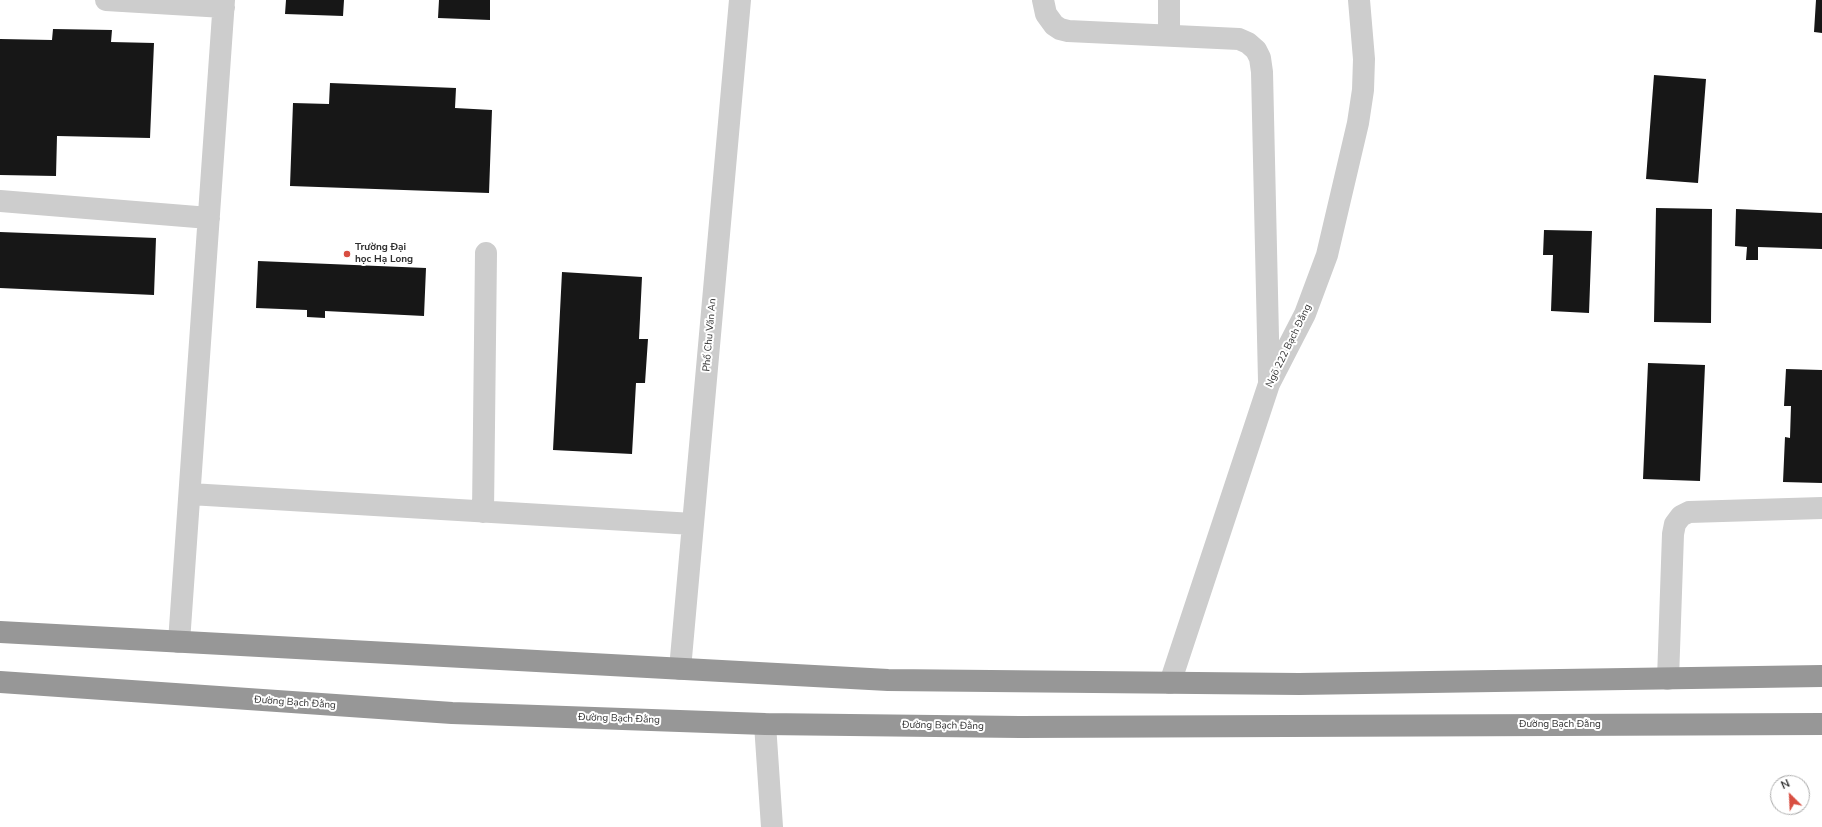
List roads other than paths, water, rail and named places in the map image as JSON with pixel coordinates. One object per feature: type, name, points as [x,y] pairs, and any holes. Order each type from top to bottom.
[{"type":"highway","points":[[0,632],[888,680],[1299,684],[1822,676]]},
{"type":"highway","name":"Đường Bạch Đằng","points":[[0,682],[452,713],[765,724],[1020,727],[1822,724]]},
{"type":"street","points":[[106,0],[224,4],[179,642]]},
{"type":"street","name":"Phố Chu Văn An","points":[[680,669],[740,0]]},
{"type":"street","points":[[1043,0],[1046,14],[1060,29],[1068,31],[1239,38],[1248,43],[1260,58],[1262,72],[1269,384]]},
{"type":"street","points":[[1169,0],[1169,35]]},
{"type":"street","name":"Ngõ 222 Bạch Đằng","points":[[1170,683],[1269,384],[1305,314],[1318,283],[1327,255],[1358,123],[1363,90],[1364,59],[1359,0]]},
{"type":"street","points":[[0,201],[209,218]]},
{"type":"street","points":[[483,512],[486,252]]},
{"type":"street","points":[[190,494],[693,524]]},
{"type":"street","points":[[1668,679],[1673,534],[1675,524],[1681,516],[1689,512],[1822,508]]},
{"type":"street","points":[[765,724],[772,827]]},
{"type":"place","name":"Trường Đại học Hạ Long","points":[[347,254]]}]
